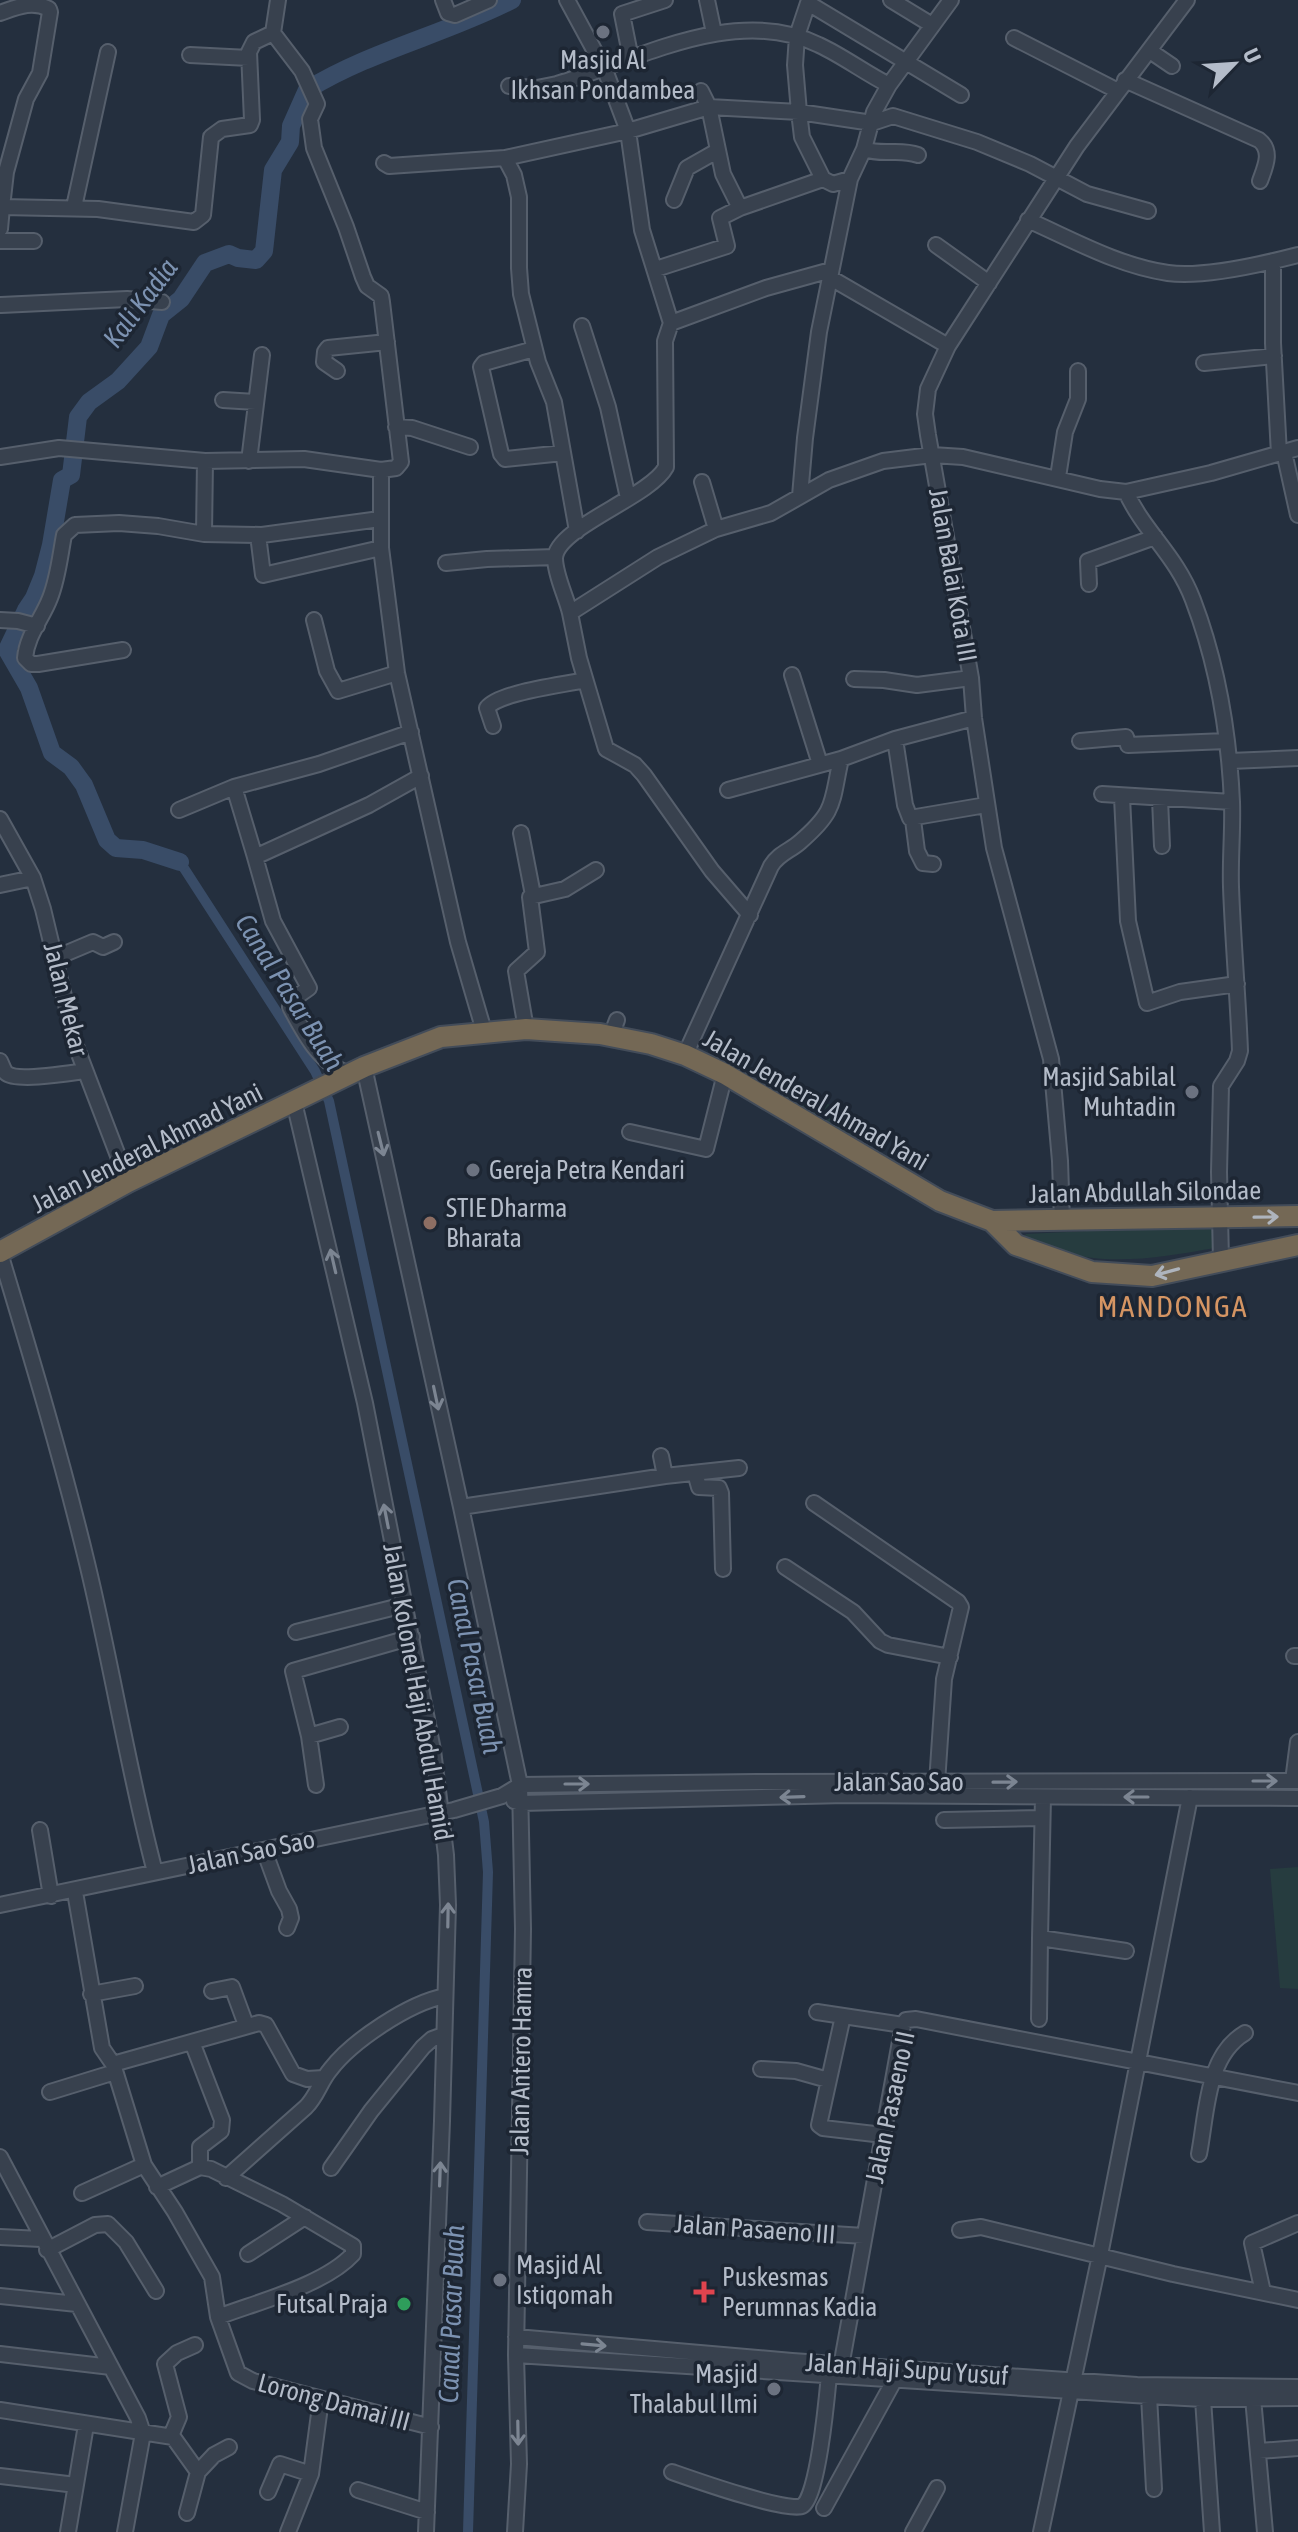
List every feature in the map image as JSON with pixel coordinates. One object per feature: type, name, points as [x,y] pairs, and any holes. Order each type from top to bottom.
[{"type":"highway","name":"Jalan Jenderal Ahmad Yani","points":[[0,1252],[128,1182],[351,1074],[441,1037],[484,1031],[614,1028],[725,1074],[940,1201],[992,1221],[1016,1245],[1063,1264],[1092,1272],[1152,1276],[1298,1245]]},
{"type":"highway","name":"Jalan Abdullah Silondae","points":[[992,1221],[1298,1216]]},
{"type":"highway","points":[[1016,1245],[1024,1219]]},
{"type":"street","points":[[0,457],[59,448],[205,461],[304,459],[381,470],[394,470],[401,465],[381,296],[367,286],[314,148],[310,119],[317,104],[297,64],[273,33],[278,0]]},
{"type":"street","points":[[443,0],[448,13],[455,15],[489,0]]},
{"type":"street","points":[[567,0],[605,70],[628,131],[642,230],[671,323],[665,341],[666,467],[655,480],[562,543],[555,557],[585,680],[606,749],[635,765],[644,775],[712,871],[750,915]]},
{"type":"street","points":[[631,59],[622,14],[665,0]]},
{"type":"street","points":[[707,0],[714,33]]},
{"type":"street","points":[[891,0],[932,25]]},
{"type":"street","points":[[800,496],[805,438],[830,273],[850,179],[886,92],[951,0]]},
{"type":"street","name":"Jalan Balai Kota III","points":[[1062,1221],[1051,1059],[1005,899],[986,805],[971,678],[925,414],[931,380],[948,346],[1077,146],[1187,0]]},
{"type":"street","points":[[0,13],[19,3],[45,6],[49,9],[50,17],[40,73],[26,99],[6,172],[0,229]]},
{"type":"street","points":[[844,206],[802,137],[795,65],[797,36],[808,3],[961,95]]},
{"type":"street","points":[[509,86],[546,87],[714,33],[751,28],[797,36],[819,44],[886,92],[893,116]]},
{"type":"street","points":[[2,207],[74,207],[194,222],[200,220],[211,137],[222,129],[248,126],[252,120],[249,52],[254,42],[273,33]]},
{"type":"street","points":[[1014,38],[1122,86],[1259,140],[1265,144],[1267,153],[1260,181]]},
{"type":"street","points":[[1150,51],[1172,66]]},
{"type":"street","points":[[74,207],[108,52]]},
{"type":"street","points":[[190,55],[249,58]]},
{"type":"street","points":[[701,91],[709,107],[723,174],[740,208]]},
{"type":"street","points":[[384,163],[389,166],[505,158],[628,131],[709,107],[799,112],[872,123],[893,116],[977,142],[1105,201],[1148,211]]},
{"type":"street","points":[[864,149],[881,154],[902,150],[918,155]]},
{"type":"street","points":[[674,200],[687,168],[717,151]]},
{"type":"street","points":[[505,158],[519,197],[520,280],[534,349],[554,402],[577,531]]},
{"type":"street","points":[[656,269],[727,246],[720,218],[740,208],[828,181],[850,179]]},
{"type":"street","points":[[1028,220],[1102,254],[1165,273],[1184,274],[1298,255]]},
{"type":"street","points":[[0,241],[34,241]]},
{"type":"street","points":[[936,245],[989,283]]},
{"type":"street","points":[[1273,261],[1274,356],[1298,515]]},
{"type":"street","points":[[671,323],[814,272],[830,273],[948,346]]},
{"type":"street","points":[[0,296],[0,305],[127,299],[162,302]]},
{"type":"street","points":[[582,326],[608,407],[628,498]]},
{"type":"street","points":[[337,371],[324,362],[328,348],[387,342]]},
{"type":"street","points":[[534,349],[484,363],[481,367],[501,454],[505,459],[515,459],[563,453]]},
{"type":"street","points":[[249,461],[262,355]]},
{"type":"street","points":[[1204,363],[1274,356]]},
{"type":"street","points":[[1058,477],[1065,432],[1078,399],[1078,371]]},
{"type":"street","points":[[223,400],[256,402]]},
{"type":"street","points":[[396,427],[412,428],[470,447]]},
{"type":"street","points":[[570,613],[658,557],[716,529],[771,513],[829,480],[872,464],[932,455],[963,457],[1100,489],[1126,492],[1211,473],[1287,451]]},
{"type":"street","points":[[204,534],[205,461]]},
{"type":"street","points":[[381,470],[381,548],[397,673],[458,942],[484,1031]]},
{"type":"street","points":[[702,482],[716,529]]},
{"type":"street","points":[[1126,492],[1136,512],[1175,562],[1193,601],[1211,659],[1230,761],[1231,882],[1240,1051],[1221,1086],[1221,1260]]},
{"type":"street","points":[[123,650],[31,664],[25,658],[26,646],[57,578],[64,535],[71,526],[119,523],[204,534],[258,535],[380,519]]},
{"type":"street","points":[[258,535],[263,575],[381,548]]},
{"type":"street","points":[[1089,584],[1088,561],[1155,537]]},
{"type":"street","points":[[446,563],[555,557]]},
{"type":"street","points":[[0,620],[35,626]]},
{"type":"street","points":[[314,620],[327,671],[338,691],[397,673]]},
{"type":"street","points":[[792,675],[820,764]]},
{"type":"street","points":[[854,679],[917,685],[971,678]]},
{"type":"street","points":[[493,726],[487,708],[490,703],[585,680]]},
{"type":"street","points":[[728,790],[974,718]]},
{"type":"street","points":[[179,810],[234,787],[319,764],[411,732]]},
{"type":"street","points":[[1080,741],[1126,737],[1128,745],[1226,741]]},
{"type":"street","points":[[895,739],[905,805],[908,816],[913,820],[918,854],[923,863],[933,864]]},
{"type":"street","points":[[1230,761],[1298,758]]},
{"type":"street","points":[[685,1055],[776,858],[800,842],[828,814],[834,803],[841,759]]},
{"type":"street","points":[[255,857],[369,805],[421,776]]},
{"type":"street","points":[[234,787],[273,921],[309,988],[292,1000],[290,1007],[323,1059],[333,1068],[351,1074]]},
{"type":"street","points":[[1102,794],[1232,802]]},
{"type":"street","points":[[1122,797],[1128,921],[1147,1003],[1180,992],[1237,984]]},
{"type":"street","points":[[1160,799],[1162,846]]},
{"type":"street","points":[[913,820],[986,805]]},
{"type":"street","name":"Jalan Mekar","points":[[0,819],[33,878],[85,1071],[128,1182]]},
{"type":"street","points":[[521,833],[533,895]]},
{"type":"street","points":[[526,1029],[516,971],[537,952],[529,899],[533,895],[565,889],[596,870]]},
{"type":"street","points":[[0,885],[33,878]]},
{"type":"street","points":[[55,958],[93,942],[103,947],[114,942]]},
{"type":"street","points":[[0,1061],[10,1076],[85,1071]]},
{"type":"street","name":"Jalan Antero Hamra","points":[[351,1074],[461,1507],[520,1785],[523,1973],[516,2337],[519,2464],[515,2532]]},
{"type":"street","points":[[630,1132],[706,1149],[725,1074]]},
{"type":"street","name":"Jalan Kolonel Haji Abdul Hamid","points":[[300,1099],[448,1811],[448,1905],[426,2532]]},
{"type":"street","points":[[0,1252],[87,1561],[155,1872]]},
{"type":"street","points":[[661,1456],[665,1476]]},
{"type":"street","points":[[461,1507],[739,1468]]},
{"type":"street","points":[[695,1473],[699,1487],[719,1488],[721,1493],[723,1569]]},
{"type":"street","points":[[814,1503],[958,1602],[960,1613],[944,1679],[937,1783]]},
{"type":"street","points":[[785,1567],[853,1612],[880,1641],[950,1657]]},
{"type":"street","points":[[296,1632],[404,1605]]},
{"type":"street","points":[[316,1785],[309,1736],[293,1674],[295,1670],[412,1637]]},
{"type":"street","points":[[309,1736],[340,1727]]},
{"type":"street","points":[[1296,1781],[1298,1742]]},
{"type":"street","name":"Jalan Sao Sao","points":[[0,1905],[75,1892],[155,1872],[448,1811],[502,1796],[520,1785],[1296,1781]]},
{"type":"street","name":"Jalan Sao Sao","points":[[502,1796],[521,1803],[846,1795],[1298,1798]]},
{"type":"street","points":[[1039,2019],[1043,1797]]},
{"type":"street","points":[[1041,2532],[1100,2255],[1190,1797]]},
{"type":"street","points":[[944,1820],[1042,1818]]},
{"type":"street","points":[[40,1830],[51,1896]]},
{"type":"street","points":[[264,1850],[289,1909],[291,1918],[287,1928]]},
{"type":"street","points":[[75,1892],[102,2048],[114,2068],[144,2165],[157,2187],[175,2212],[212,2277],[218,2317],[286,2293],[337,2269],[355,2251],[352,2244],[305,2217],[211,2169],[200,2167],[157,2187]]},
{"type":"street","points":[[1040,1938],[1126,1951]]},
{"type":"street","points":[[91,1994],[135,1986]]},
{"type":"street","points":[[212,1991],[231,1986],[246,2025]]},
{"type":"street","points":[[226,2178],[314,2099],[324,2078],[342,2058],[401,2011],[445,1996]]},
{"type":"street","points":[[817,2012],[903,2025]]},
{"type":"street","points":[[843,2016],[820,2127],[883,2135]]},
{"type":"street","name":"Jalan Pasaeno II","points":[[672,2472],[791,2507],[804,2505],[808,2501],[818,2466],[906,2020],[916,2019],[1298,2093]]},
{"type":"street","points":[[50,2092],[192,2042],[259,2023],[266,2025],[298,2077],[324,2078]]},
{"type":"street","points":[[1199,2154],[1219,2060],[1233,2040],[1245,2033]]},
{"type":"street","points":[[331,2168],[371,2111],[423,2047],[443,2035]]},
{"type":"street","points":[[192,2042],[222,2120],[221,2131],[200,2147],[200,2167]]},
{"type":"street","points":[[761,2069],[796,2071],[828,2080]]},
{"type":"street","points":[[0,2157],[138,2418],[143,2433],[125,2532]]},
{"type":"street","points":[[82,2193],[144,2165]]},
{"type":"street","points":[[248,2254],[305,2217]]},
{"type":"street","name":"Jalan Pasaeno III","points":[[647,2222],[864,2236]]},
{"type":"street","points":[[1263,2292],[1252,2243],[1298,2223]]},
{"type":"street","points":[[0,2237],[44,2244],[95,2225],[108,2224],[126,2242],[156,2291]]},
{"type":"street","points":[[960,2230],[981,2227],[1173,2274],[1298,2300]]},
{"type":"street","points":[[0,2296],[77,2304]]},
{"type":"street","name":"Lorong Damai III","points":[[218,2317],[238,2373],[253,2381],[431,2427]]},
{"type":"street","name":"Jalan Haji Supu Yusuf","points":[[516,2337],[895,2379],[1073,2386],[1298,2387]]},
{"type":"street","points":[[171,2436],[179,2417],[165,2364],[177,2353],[195,2345]]},
{"type":"street","points":[[0,2354],[111,2367]]},
{"type":"street","name":"Jalan Haji Supu Yusuf","points":[[516,2355],[1073,2386],[1203,2399],[1298,2398]]},
{"type":"street","points":[[824,2508],[895,2379]]},
{"type":"street","points":[[1149,2396],[1154,2489]]},
{"type":"street","points":[[1253,2398],[1265,2532]]},
{"type":"street","points":[[288,2532],[311,2474],[321,2399]]},
{"type":"street","points":[[1203,2399],[1212,2532]]},
{"type":"street","points":[[0,2410],[171,2436],[198,2472]]},
{"type":"street","points":[[68,2532],[86,2425]]},
{"type":"street","points":[[187,2513],[198,2472],[214,2455],[229,2447]]},
{"type":"street","points":[[1259,2451],[1298,2448]]},
{"type":"street","points":[[268,2492],[280,2464],[311,2474]]},
{"type":"street","points":[[0,2476],[76,2485]]},
{"type":"street","points":[[913,2532],[937,2488]]},
{"type":"street","points":[[358,2490],[427,2512]]},
{"type":"green space","points":[[781,1075],[859,1123],[850,1143],[769,1095]]},
{"type":"green space","points":[[1206,1225],[1212,1228],[1215,1248],[1130,1259],[1067,1253],[1024,1237],[1026,1234]]},
{"type":"green space","points":[[1298,1867],[1298,1989],[1280,1988],[1270,1869]]},
{"type":"waterway","name":"Kali Kadia","points":[[180,862],[143,850],[116,848],[107,840],[84,785],[71,767],[52,753],[29,688],[7,650],[43,576],[62,480],[71,475],[78,417],[89,402],[118,381],[149,347],[161,315],[181,299],[205,263],[229,254],[256,260],[264,251],[273,170],[290,142],[291,126],[307,90],[356,64],[512,0]]},
{"type":"waterway","name":"Canal Pasar Buah","points":[[180,862],[315,1071],[329,1101],[484,1822],[488,1872],[468,2532]]},
{"type":"place","name":"Masjid Al Ikhsan Pondambea","points":[[603,32]]},
{"type":"place","name":"Masjid Sabilal Muhtadin","points":[[1192,1092]]},
{"type":"place","name":"Gereja Petra Kendari","points":[[473,1170]]},
{"type":"place","name":"STIE Dharma Bharata","points":[[430,1223]]},
{"type":"place","name":"Masjid Al Istiqomah","points":[[500,2280]]},
{"type":"place","name":"Puskesmas Perumnas Kadia","points":[[704,2292]]},
{"type":"place","name":"Futsal Praja","points":[[404,2304]]},
{"type":"place","name":"Masjid Thalabul Ilmi","points":[[774,2389]]},
{"type":"district","name":"MANDONGA","points":[[1173,1307]]}]
